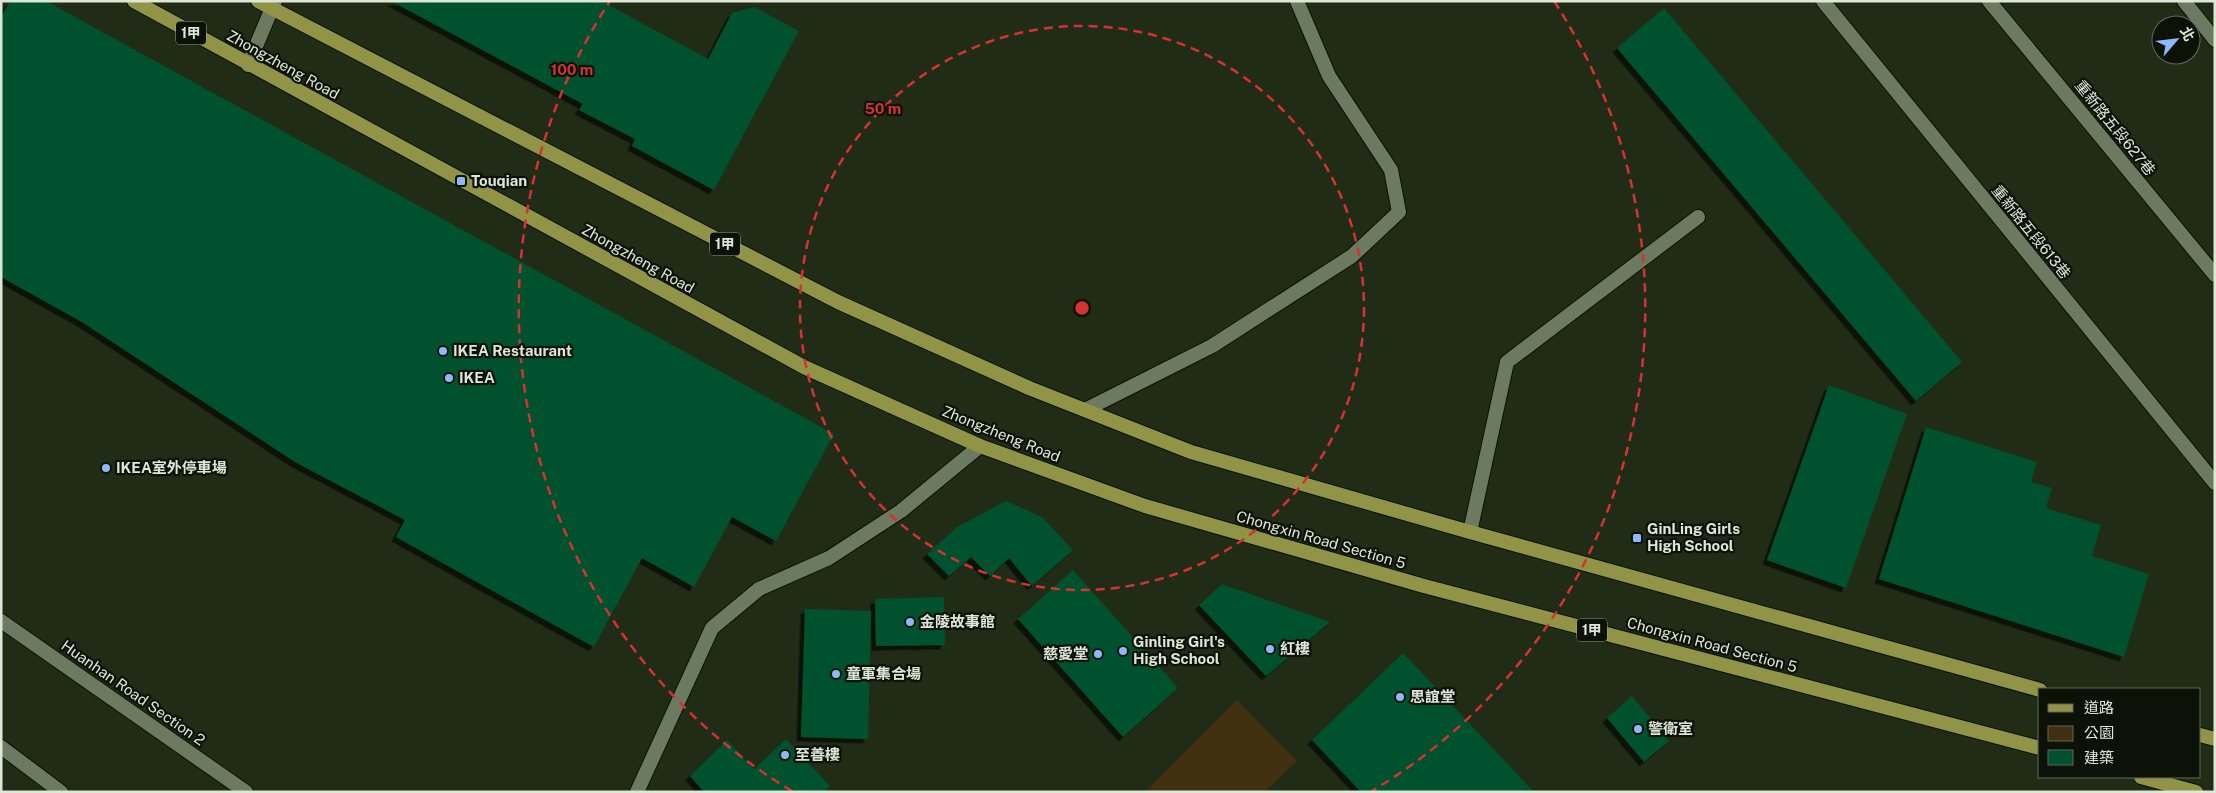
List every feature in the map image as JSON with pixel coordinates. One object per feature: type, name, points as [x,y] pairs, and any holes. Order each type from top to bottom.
[{"type":"main road","name":"Zhongzheng Road","points":[[134,1],[248,65],[804,367],[980,446],[1146,506]]},
{"type":"main road","name":"1甲","points":[[258,1],[274,5],[838,302],[1029,388],[1087,409],[1191,452],[1470,532],[2038,689]]},
{"type":"main road","name":"Chongxin Road Section 5","points":[[1146,506],[1424,586],[2038,747]]},
{"type":"main road","points":[[2201,734],[2215,739]]},
{"type":"main road","points":[[2145,778],[2196,792]]},
{"type":"street","points":[[1087,409],[1212,346],[1352,256],[1399,212],[1391,170],[1329,76],[1297,1]]},
{"type":"street","name":"重新路五段613巷","points":[[1823,1],[2215,483]]},
{"type":"street","name":"重新路五段627巷","points":[[1989,1],[2215,275]]},
{"type":"street","points":[[2184,1],[2215,40]]},
{"type":"street","points":[[248,65],[274,5]]},
{"type":"street","points":[[1470,532],[1508,362],[1698,217]]},
{"type":"street","points":[[636,792],[712,628],[759,589],[829,558],[901,511],[980,446]]},
{"type":"street","name":"Huanhan Road Section 2","points":[[1,621],[246,792]]},
{"type":"street","points":[[1,747],[61,792]]},
{"type":"green space","points":[[1237,700],[1297,761],[1265,792],[1145,792]]},
{"type":"building","name":"IKEA","points":[[10,1],[46,1],[834,434],[776,541],[732,517],[694,587],[642,558],[594,647],[396,537],[405,520],[295,462],[82,322],[1,277],[1,17]]},
{"type":"building","points":[[391,1],[606,1],[605,3],[708,59],[732,13],[754,7],[799,31],[714,190],[632,146],[635,139],[579,110],[583,104]]},
{"type":"building","points":[[1664,8],[1962,362],[1916,401],[1617,48]]},
{"type":"building","points":[[1829,385],[1907,414],[1846,588],[1767,560]]},
{"type":"building","points":[[1926,427],[2037,462],[2031,482],[2052,488],[2046,508],[2101,525],[2092,556],[2149,574],[2124,657],[1879,579]]},
{"type":"building","points":[[1006,501],[1042,517],[1073,550],[1032,586],[1009,558],[990,576],[971,557],[949,576],[927,554],[957,527]]},
{"type":"building","name":"慈愛堂","points":[[1073,570],[1178,688],[1123,737],[1018,619]]},
{"type":"building","name":"紅樓","points":[[1222,584],[1330,622],[1266,676],[1199,605]]},
{"type":"building","name":"金陵故事館","points":[[944,597],[945,645],[876,646],[875,599]]},
{"type":"building","name":"童軍集合場","points":[[805,609],[871,611],[868,739],[801,737]]},
{"type":"building","name":"思誼堂","points":[[1403,653],[1534,792],[1361,792],[1312,740]]},
{"type":"building","name":"警衛室","points":[[1632,696],[1669,741],[1644,762],[1607,718]]},
{"type":"building","name":"至善樓","points":[[786,739],[830,786],[824,792],[704,792],[690,776],[727,740],[754,769]]},
{"type":"place","name":"Touqian","points":[[461,181]]},
{"type":"place","name":"IKEA Restaurant","points":[[443,351]]},
{"type":"place","name":"IKEA","points":[[449,378]]},
{"type":"place","name":"IKEA室外停車場","points":[[106,468]]},
{"type":"place","name":"GinLing Girls High School","points":[[1637,538]]},
{"type":"place","name":"金陵故事館","points":[[910,622]]},
{"type":"place","name":"紅樓","points":[[1270,649]]},
{"type":"place","name":"Ginling Girl's High School","points":[[1123,651]]},
{"type":"place","name":"慈愛堂","points":[[1098,654]]},
{"type":"place","name":"童軍集合場","points":[[836,674]]},
{"type":"place","name":"思誼堂","points":[[1400,697]]},
{"type":"place","name":"警衛室","points":[[1638,729]]},
{"type":"place","name":"至善樓","points":[[785,755]]}]
